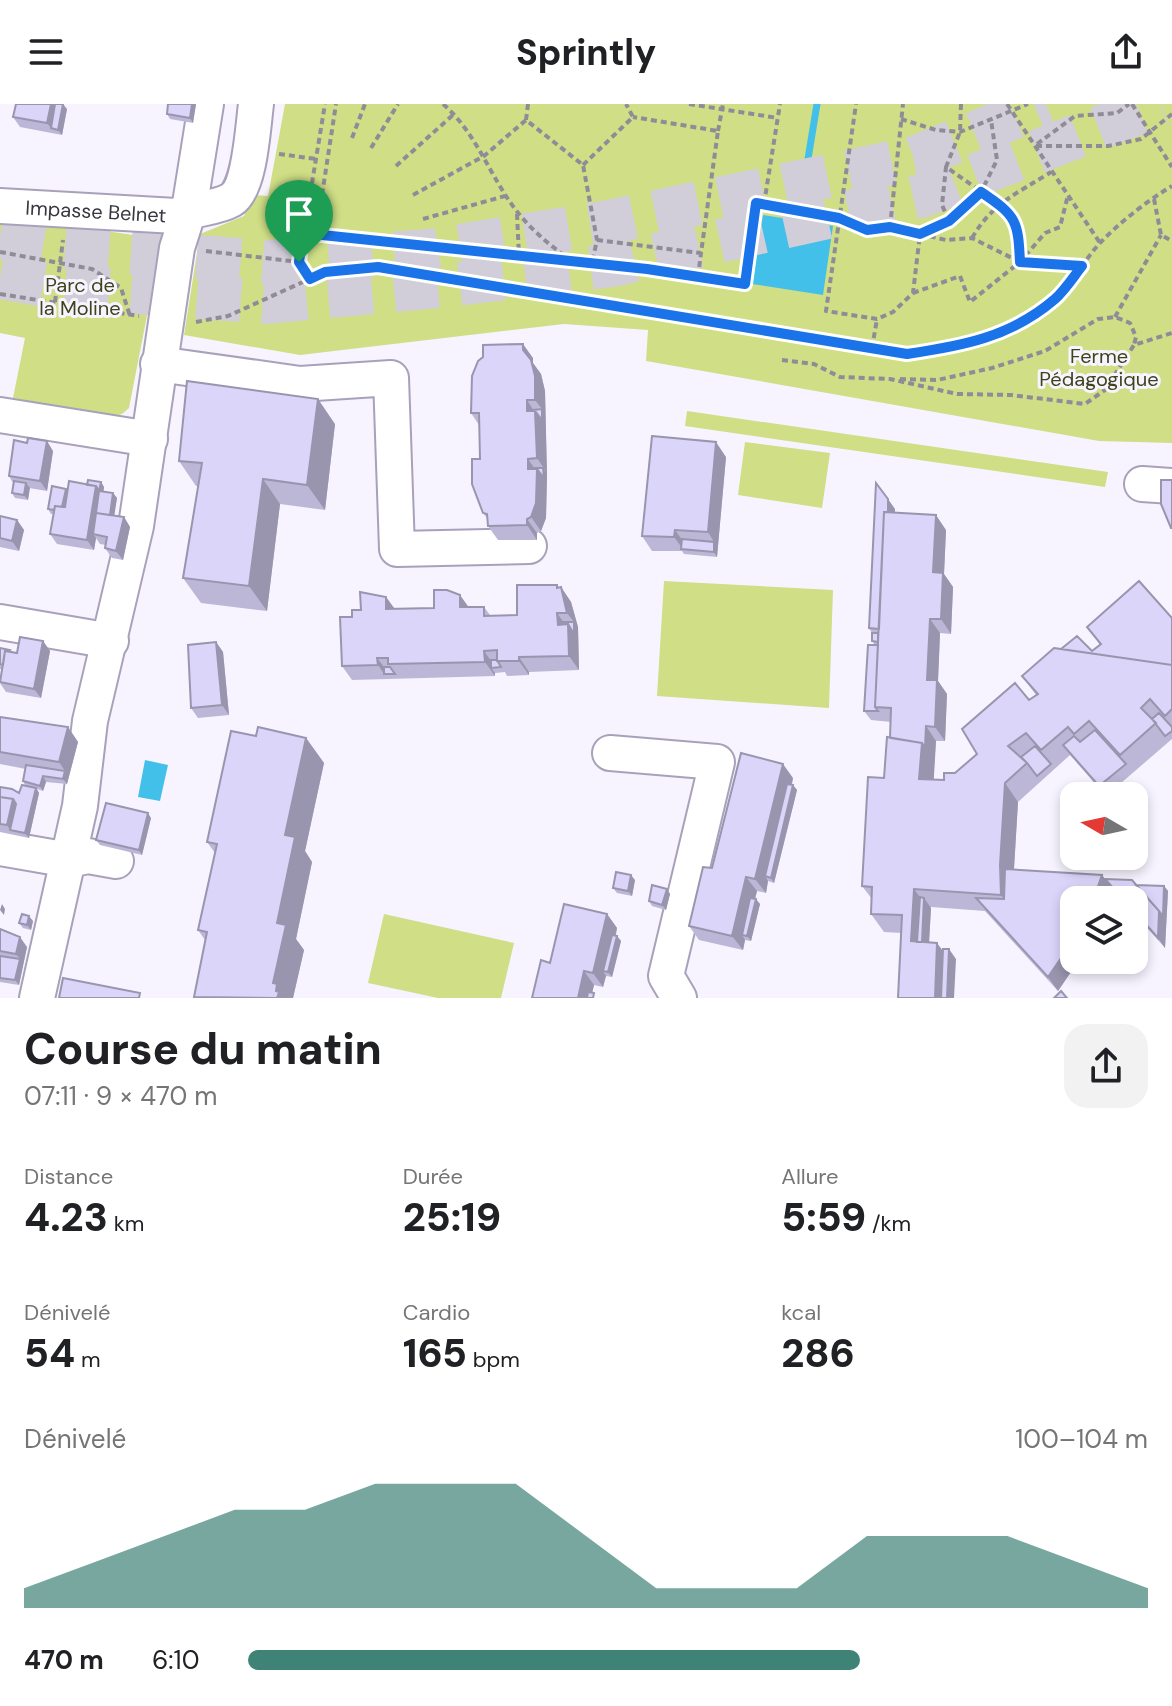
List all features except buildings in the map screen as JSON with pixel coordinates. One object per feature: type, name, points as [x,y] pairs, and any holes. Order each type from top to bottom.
[{"type":"street","points":[[37,998],[80,806],[90,721],[136,526],[177,248],[189,210],[206,104]]},
{"type":"street","points":[[249,150],[256,104]]},
{"type":"street","name":"Impasse Belnet","points":[[0,206],[176,216],[232,200],[245,178],[249,150]]},
{"type":"street","points":[[158,364],[300,384],[391,378],[397,549],[529,546]]},
{"type":"street","points":[[0,415],[150,439]]},
{"type":"street","points":[[0,622],[111,641]]},
{"type":"street","points":[[610,753],[717,762],[666,976],[679,998]]},
{"type":"street","points":[[0,848],[69,860],[88,856],[116,861]]},
{"type":"path","points":[[310,279],[299,262],[325,104]]},
{"type":"path","points":[[316,234],[336,104]]},
{"type":"path","points":[[352,138],[365,104]]},
{"type":"path","points":[[371,148],[398,104]]},
{"type":"path","points":[[443,104],[455,114],[484,156],[517,212],[547,244],[573,261]]},
{"type":"path","points":[[413,195],[484,156],[526,120],[528,104]]},
{"type":"path","points":[[626,104],[633,117]]},
{"type":"path","points":[[689,104],[778,118]]},
{"type":"path","points":[[764,204],[780,104]]},
{"type":"path","points":[[856,104],[826,311],[877,319],[893,312],[913,293],[960,276],[970,302],[1020,262],[1045,233],[1060,227],[1068,195]]},
{"type":"path","points":[[890,227],[903,104]]},
{"type":"path","points":[[949,221],[942,205],[946,167],[960,132],[961,104]]},
{"type":"path","points":[[1007,104],[1100,243]]},
{"type":"path","points":[[901,119],[936,130],[960,132],[1028,104]]},
{"type":"path","points":[[1036,146],[1075,116],[1117,113],[1130,104],[1172,167]]},
{"type":"path","points":[[698,277],[722,107]]},
{"type":"path","points":[[396,166],[455,114]]},
{"type":"path","points":[[1036,146],[1108,146],[1141,139],[1172,114]]},
{"type":"path","points":[[583,165],[633,117]]},
{"type":"path","points":[[633,117],[718,131]]},
{"type":"path","points":[[526,120],[583,165],[597,240],[592,263]]},
{"type":"path","points":[[920,234],[949,221],[981,192],[997,160],[991,120]]},
{"type":"path","points":[[249,150],[316,159]]},
{"type":"path","points":[[946,167],[999,204],[1019,226],[1020,262]]},
{"type":"path","points":[[972,238],[984,217],[999,204],[1052,171]]},
{"type":"path","points":[[186,323],[228,316],[325,272],[378,267],[907,354],[964,346],[1016,327],[1056,298],[1100,243],[1172,186]]},
{"type":"path","points":[[423,219],[506,196]]},
{"type":"path","points":[[1115,317],[1161,235],[1153,198]]},
{"type":"path","points":[[303,233],[592,263],[745,284],[756,203],[839,218],[867,230],[890,227],[946,240],[972,238],[1020,262],[1082,266]]},
{"type":"path","points":[[517,212],[519,256]]},
{"type":"path","points":[[913,293],[920,234]]},
{"type":"path","points":[[1161,235],[1172,241]]},
{"type":"path","points":[[597,240],[701,253]]},
{"type":"path","points":[[177,248],[299,262]]},
{"type":"path","points":[[0,252],[92,269],[121,288],[130,317]]},
{"type":"path","points":[[55,302],[62,255]]},
{"type":"path","points":[[0,294],[144,317]]},
{"type":"path","points":[[782,360],[814,364],[840,377],[937,380],[992,368],[1045,351],[1098,319],[1115,317],[1130,323],[1136,337],[1105,390],[1085,404],[1011,395],[957,394],[890,379]]},
{"type":"path","points":[[872,348],[877,319]]},
{"type":"path","points":[[1134,345],[1172,333]]},
{"type":"green space","name":"Ferme Pédagogique","points":[[285,104],[1172,104],[1172,443],[1099,441],[646,361],[648,330],[564,324],[300,355],[184,335],[200,234],[244,216],[254,195],[268,196]]},
{"type":"green space","name":"Parc de la Moline","points":[[0,216],[162,239],[129,408],[122,414],[111,417],[13,398],[25,338],[0,333]]},
{"type":"green space","points":[[687,411],[1108,472],[1105,487],[685,426]]},
{"type":"green space","points":[[745,442],[830,453],[822,508],[738,495]]},
{"type":"green space","points":[[664,581],[833,590],[829,708],[657,696]]},
{"type":"green space","points":[[384,914],[514,943],[501,998],[438,998],[368,983]]},
{"type":"water","points":[[763,215],[833,226],[823,295],[752,284]]},
{"type":"water","points":[[145,760],[168,765],[160,801],[138,797]]},
{"type":"waterway","points":[[798,220],[817,104]]},
{"type":"tunnel","points":[[0,237],[51,246],[266,262],[429,251],[609,222],[914,158],[1046,104]]},
{"type":"tunnel","points":[[0,277],[46,285],[265,302],[439,286],[612,265],[921,196],[1161,104]]},
{"type":"route","points":[[981,192],[999,204],[1019,226],[1020,262],[1082,266],[1056,298],[1016,327],[964,346],[907,354],[378,267],[325,272],[310,279],[299,262],[303,233],[647,269],[745,284],[756,203],[839,218],[867,230],[890,227],[920,234],[949,221],[981,192]]}]
